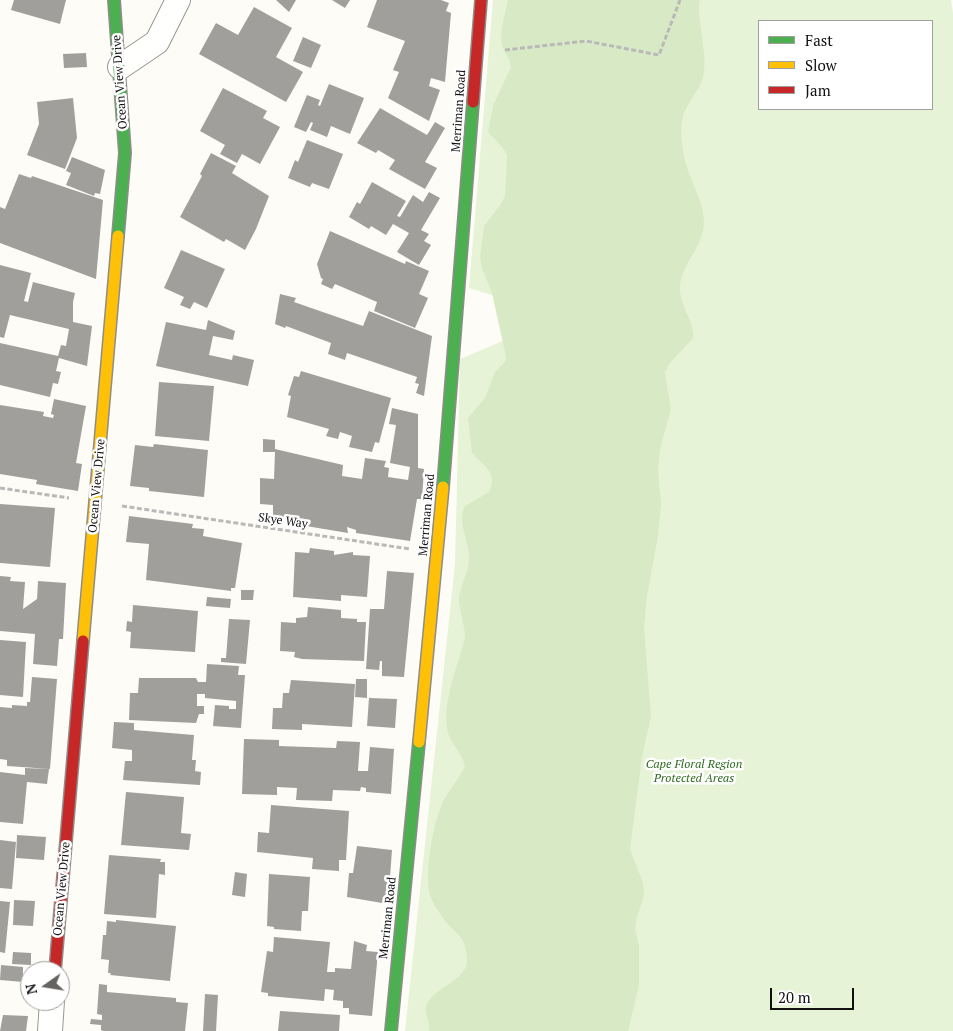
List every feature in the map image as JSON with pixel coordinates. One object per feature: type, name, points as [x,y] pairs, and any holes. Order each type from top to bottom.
[{"type":"street","name":"Ocean View Drive","points":[[56,961],[125,153],[114,0]]},
{"type":"street","points":[[120,67],[157,42],[178,0]]},
{"type":"street","name":"Merriman Road","points":[[391,1031],[438,553],[482,0]]},
{"type":"street","points":[[50,1031],[51,1011]]},
{"type":"path","points":[[477,53],[586,40],[660,55],[680,0]]},
{"type":"path","points":[[0,488],[70,498]]},
{"type":"path","name":"Skye Way","points":[[126,506],[438,553]]},
{"type":"green space","name":"Cape Floral Region Protected Areas","points":[[493,0],[951,0],[953,13],[953,1031],[405,1031],[455,564],[460,359],[510,338],[511,301],[469,288]]},
{"type":"green space","points":[[508,0],[700,0],[699,16],[705,63],[704,72],[701,83],[684,113],[681,132],[687,168],[701,203],[704,220],[701,238],[684,270],[680,287],[682,301],[692,326],[693,338],[669,364],[665,373],[671,409],[660,449],[658,470],[661,504],[644,628],[651,716],[642,757],[630,849],[643,883],[644,896],[635,929],[639,945],[639,985],[628,1031],[429,1031],[426,1013],[428,1002],[463,972],[467,959],[464,944],[432,900],[428,886],[428,874],[430,848],[439,811],[445,797],[465,766],[448,734],[446,718],[449,694],[465,637],[459,599],[468,567],[469,555],[462,518],[465,506],[489,492],[492,485],[491,474],[472,453],[468,418],[485,398],[495,372],[505,362],[506,357],[492,293],[482,268],[480,257],[484,226],[505,196],[507,155],[488,132],[493,106],[511,67],[503,48],[501,37]]},
{"type":"building","points":[[14,0],[66,0],[60,24],[11,10]]},
{"type":"building","points":[[276,0],[296,0],[289,12]]},
{"type":"building","points":[[332,0],[350,0],[345,8]]},
{"type":"building","points":[[377,0],[441,0],[449,3],[446,11],[451,13],[445,82],[431,78],[429,86],[440,90],[429,121],[388,98],[399,72],[393,70],[405,41],[367,27]]},
{"type":"building","points":[[254,7],[292,28],[276,57],[303,72],[286,102],[199,54],[216,23],[238,35]]},
{"type":"building","points":[[303,37],[321,45],[311,68],[293,61]]},
{"type":"building","points":[[86,53],[87,67],[64,68],[63,54]]},
{"type":"building","points":[[329,84],[364,98],[350,134],[331,126],[327,137],[310,130],[313,123],[311,122],[306,132],[294,127],[307,95],[320,100],[318,105],[320,106]]},
{"type":"building","points":[[223,88],[267,111],[263,118],[280,127],[260,164],[242,154],[237,163],[220,154],[225,145],[200,131]]},
{"type":"building","points":[[73,98],[77,138],[65,169],[27,155],[39,124],[37,102]]},
{"type":"building","points":[[380,108],[427,135],[435,122],[445,128],[425,162],[437,168],[425,189],[389,169],[395,160],[378,150],[376,153],[357,143]]},
{"type":"building","points":[[307,140],[343,154],[329,189],[312,183],[310,187],[288,178],[295,160],[298,162]]},
{"type":"building","points":[[211,153],[236,166],[232,173],[269,196],[256,229],[245,250],[226,239],[224,242],[180,217],[202,176],[200,174]]},
{"type":"building","points":[[72,157],[105,170],[100,194],[95,193],[94,196],[66,185],[71,173],[66,171]]},
{"type":"building","points":[[19,174],[31,178],[32,176],[103,200],[96,279],[0,243],[0,207],[5,209]]},
{"type":"building","points":[[372,182],[406,201],[397,216],[400,217],[413,195],[423,202],[429,192],[440,198],[421,230],[429,234],[424,241],[431,245],[419,265],[397,252],[409,233],[393,224],[386,235],[371,226],[369,229],[349,217],[357,202],[360,204]]},
{"type":"building","points":[[330,231],[405,264],[406,261],[429,271],[419,294],[428,298],[415,328],[374,311],[377,302],[335,284],[332,289],[321,284],[323,279],[317,264]]},
{"type":"building","points":[[181,250],[225,269],[207,308],[194,302],[190,309],[180,305],[184,297],[164,288]]},
{"type":"building","points":[[0,265],[31,273],[24,301],[28,302],[33,282],[75,293],[73,322],[92,326],[87,366],[59,358],[56,371],[61,372],[58,384],[53,383],[50,397],[0,385],[0,343],[58,356],[61,345],[66,346],[69,329],[10,315],[4,338],[0,337]]},
{"type":"building","points":[[280,294],[296,298],[294,302],[363,326],[369,311],[432,336],[424,396],[416,393],[419,384],[415,383],[417,377],[347,353],[345,360],[328,354],[331,343],[286,326],[285,328],[275,324]]},
{"type":"building","points":[[208,320],[235,331],[233,340],[213,336],[209,355],[232,360],[233,355],[254,360],[248,386],[156,366],[166,322],[206,330]]},
{"type":"building","points":[[301,371],[391,398],[379,443],[375,442],[372,452],[349,447],[352,436],[340,432],[338,439],[326,436],[329,429],[287,417],[291,396],[288,395],[294,376],[299,377]]},
{"type":"building","points":[[159,382],[214,386],[209,441],[155,436]]},
{"type":"building","points":[[54,399],[86,406],[76,463],[82,464],[78,491],[36,484],[37,480],[0,474],[0,405],[44,412],[43,416],[53,418],[54,415],[51,414]]},
{"type":"building","points":[[392,408],[418,414],[418,468],[424,469],[422,499],[417,499],[410,541],[356,533],[356,530],[347,527],[348,533],[306,526],[306,523],[273,516],[273,505],[260,504],[260,478],[274,479],[275,452],[263,452],[263,439],[275,440],[275,449],[343,465],[342,476],[362,479],[365,458],[386,461],[384,467],[389,468],[388,477],[408,480],[410,467],[390,463],[396,425],[389,424]]},
{"type":"building","points":[[154,444],[208,450],[204,497],[149,491],[149,488],[130,486],[135,445],[153,447]]},
{"type":"building","points":[[0,504],[55,508],[50,567],[0,563]]},
{"type":"building","points":[[129,516],[193,524],[192,528],[204,529],[203,536],[242,543],[235,588],[231,588],[231,591],[146,580],[149,544],[126,542]]},
{"type":"building","points":[[310,548],[334,551],[334,555],[353,552],[353,555],[370,556],[367,597],[341,595],[341,601],[293,597],[295,552],[309,553]]},
{"type":"building","points":[[387,571],[414,573],[404,677],[382,676],[382,661],[380,661],[379,670],[366,669],[370,609],[384,609]]},
{"type":"building","points":[[0,576],[11,577],[10,581],[25,582],[23,609],[37,599],[38,581],[66,583],[63,639],[59,639],[57,666],[33,664],[35,634],[0,631]]},
{"type":"building","points":[[241,590],[254,590],[253,600],[241,600]]},
{"type":"building","points":[[207,597],[231,599],[230,608],[206,606]]},
{"type":"building","points":[[133,605],[198,611],[195,652],[130,648],[131,632],[126,631],[127,621],[132,622]]},
{"type":"building","points":[[308,607],[341,610],[341,618],[357,619],[357,622],[366,622],[364,661],[302,659],[294,657],[295,652],[280,651],[281,622],[296,623],[296,618],[307,617]]},
{"type":"building","points":[[229,619],[250,620],[246,664],[221,662],[221,658],[226,658]]},
{"type":"building","points":[[0,640],[26,642],[23,697],[0,695]]},
{"type":"building","points":[[207,664],[239,666],[238,675],[245,675],[241,728],[213,726],[215,705],[229,706],[229,709],[236,709],[236,701],[205,698],[205,694],[197,694],[197,706],[204,706],[204,714],[199,714],[196,723],[129,720],[130,693],[138,693],[139,678],[196,678],[198,682],[206,682]]},
{"type":"building","points":[[32,677],[57,679],[50,769],[7,766],[7,760],[0,759],[0,707],[12,708],[12,705],[27,706],[27,702],[30,702]]},
{"type":"building","points":[[356,679],[367,679],[367,698],[355,697]]},
{"type":"building","points":[[291,680],[355,684],[352,727],[302,724],[302,730],[272,729],[273,708],[282,708],[283,693],[289,693]]},
{"type":"building","points":[[369,698],[397,699],[395,728],[367,726]]},
{"type":"building","points":[[114,722],[134,723],[134,730],[194,735],[192,760],[196,760],[195,771],[201,772],[200,785],[123,780],[125,761],[132,761],[132,750],[112,748]]},
{"type":"building","points":[[244,739],[279,740],[279,746],[336,748],[337,741],[360,742],[358,771],[368,771],[370,747],[394,749],[391,794],[366,792],[366,788],[361,787],[360,791],[333,790],[332,801],[296,800],[297,788],[277,787],[277,795],[242,794]]},
{"type":"building","points":[[25,768],[49,769],[47,784],[27,782],[23,824],[0,822],[0,772],[25,775]]},
{"type":"building","points":[[126,792],[184,797],[181,833],[191,834],[189,850],[121,845]]},
{"type":"building","points":[[271,805],[349,811],[346,860],[339,860],[339,871],[312,869],[313,858],[257,852],[258,832],[269,833]]},
{"type":"building","points":[[17,835],[46,837],[44,860],[16,858]]},
{"type":"building","points":[[0,840],[16,842],[12,889],[0,888]]},
{"type":"building","points":[[357,846],[392,850],[388,904],[347,897],[349,873],[353,873]]},
{"type":"building","points":[[109,855],[161,859],[160,862],[165,862],[165,875],[159,874],[156,918],[104,914]]},
{"type":"building","points":[[235,872],[247,874],[245,897],[232,895]]},
{"type":"building","points":[[269,874],[310,877],[308,911],[302,911],[301,931],[274,929],[274,927],[267,926]]},
{"type":"building","points":[[14,900],[35,901],[33,926],[13,925]]},
{"type":"building","points":[[0,901],[10,902],[5,953],[0,952]]},
{"type":"building","points":[[116,920],[176,926],[170,981],[110,975],[111,973],[108,973],[109,960],[101,959],[103,935],[106,935],[107,921],[116,922]]},
{"type":"building","points":[[274,937],[330,942],[327,972],[335,972],[335,968],[351,969],[354,941],[367,945],[366,951],[378,952],[372,1016],[349,1014],[349,1008],[343,1008],[343,1001],[333,1000],[334,990],[325,989],[324,1001],[268,996],[268,993],[261,992],[267,951],[273,952]]},
{"type":"building","points":[[13,952],[31,953],[31,961],[20,961],[20,964],[12,964]]},
{"type":"building","points":[[1,965],[20,967],[20,982],[0,980]]},
{"type":"building","points":[[99,984],[107,985],[107,992],[176,998],[176,1002],[188,1003],[185,1031],[103,1031],[101,1030],[101,1025],[90,1024],[91,1019],[102,1020],[102,1015],[97,1014]]},
{"type":"building","points":[[205,994],[218,995],[216,1031],[203,1031]]},
{"type":"building","points":[[280,1011],[340,1015],[339,1031],[278,1031]]},
{"type":"building","points":[[3,1015],[28,1016],[26,1031],[0,1031]]},
{"type":"traffic: fast","points":[[114,0],[125,153],[118,236]]},
{"type":"traffic: fast","points":[[443,487],[473,102]]},
{"type":"traffic: fast","points":[[391,1031],[419,742]]},
{"type":"traffic: slow","points":[[83,641],[118,236]]},
{"type":"traffic: slow","points":[[419,742],[443,487]]},
{"type":"traffic: jam","points":[[473,102],[481,0]]},
{"type":"traffic: jam","points":[[56,961],[83,641]]}]
